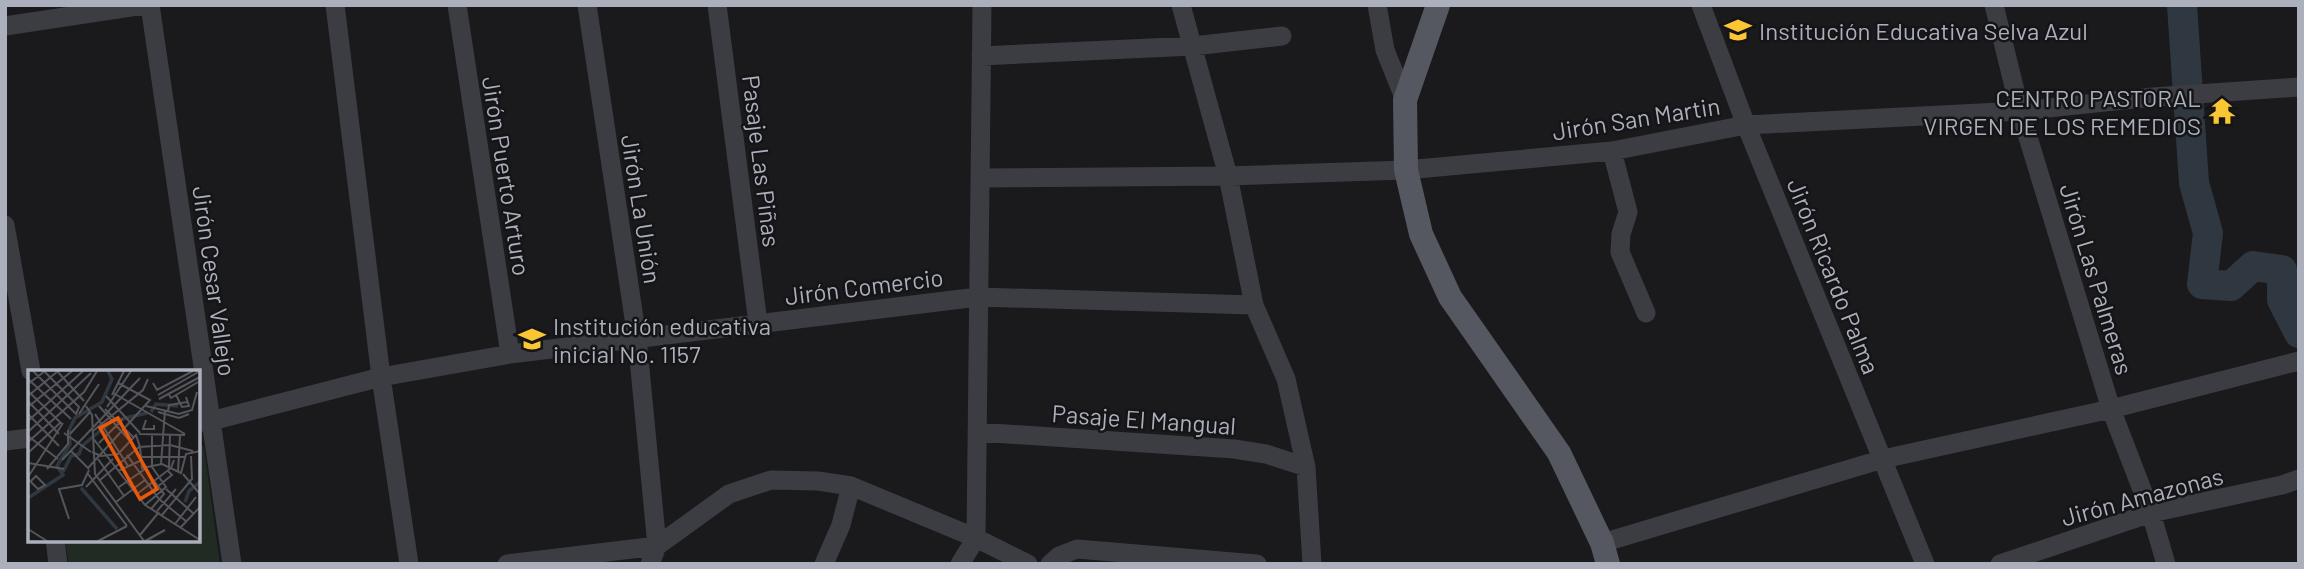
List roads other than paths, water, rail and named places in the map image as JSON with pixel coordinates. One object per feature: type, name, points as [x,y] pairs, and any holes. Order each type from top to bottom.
[{"type":"main road","points":[[1438,5],[1405,100],[1406,170],[1421,234],[1450,297],[1559,453],[1605,553]]},
{"type":"street","points":[[5,26],[144,5]]},
{"type":"street","name":"Jirón Cesar Vallejo","points":[[150,5],[197,370]]},
{"type":"street","points":[[335,5],[381,377],[409,564]]},
{"type":"street","name":"Jirón Puerto Arturo","points":[[457,5],[510,354]]},
{"type":"street","name":"Jirón La Unión","points":[[587,5],[637,338],[654,555]]},
{"type":"street","name":"Pasaje Las Piñas","points":[[717,5],[758,323]]},
{"type":"street","points":[[960,564],[976,538],[982,5]]},
{"type":"street","points":[[1181,5],[1228,176],[1254,305],[1286,379],[1306,467],[1312,564]]},
{"type":"street","points":[[1377,5],[1385,50],[1405,100]]},
{"type":"street","name":"Jirón Ricardo Palma","points":[[1701,5],[1746,125],[1925,564]]},
{"type":"street","name":"Jirón Las Palmeras","points":[[1994,5],[2020,111],[2111,409],[2151,513],[2166,564]]},
{"type":"street","points":[[981,56],[1193,46],[1282,36]]},
{"type":"street","name":"Jirón San Martin","points":[[980,178],[1228,176],[1406,170],[1612,151],[1746,125],[2020,111],[2153,97],[2299,87]]},
{"type":"street","points":[[1612,151],[1629,212],[1620,234],[1620,252],[1646,313]]},
{"type":"street","points":[[5,225],[31,370]]},
{"type":"street","name":"Jirón Comercio","points":[[204,422],[381,377],[510,354],[978,297],[1254,305]]},
{"type":"street","points":[[1605,553],[1883,459],[2111,409],[2299,362]]},
{"type":"street","name":"Jirón Cesar Vallejo","points":[[200,391],[232,564]]},
{"type":"street","name":"Pasaje El Mangual","points":[[977,432],[1234,449],[1266,454],[1306,467]]},
{"type":"street","points":[[5,441],[28,438]]},
{"type":"street","points":[[507,564],[654,555],[729,494],[771,480],[818,481],[851,486],[976,538],[1028,564]]},
{"type":"street","name":"Jirón Amazonas","points":[[2000,564],[2151,513],[2290,482]]},
{"type":"street","points":[[824,564],[841,525],[851,486]]},
{"type":"street","points":[[55,541],[58,564]]},
{"type":"street","points":[[1051,564],[1059,556],[1077,550],[1257,564]]},
{"type":"waterway","points":[[2182,5],[2194,183],[2208,233],[2202,284],[2231,286],[2253,266],[2282,270],[2282,300],[2299,333]]},
{"type":"place","name":"Institución Educativa Selva Azul","points":[[1738,30]]},
{"type":"place","name":"CENTRO PASTORAL VIRGEN DE LOS REMEDIOS","points":[[2222,111]]},
{"type":"place","name":"Institución educativa inicial No. 1157","points":[[532,339]]}]
